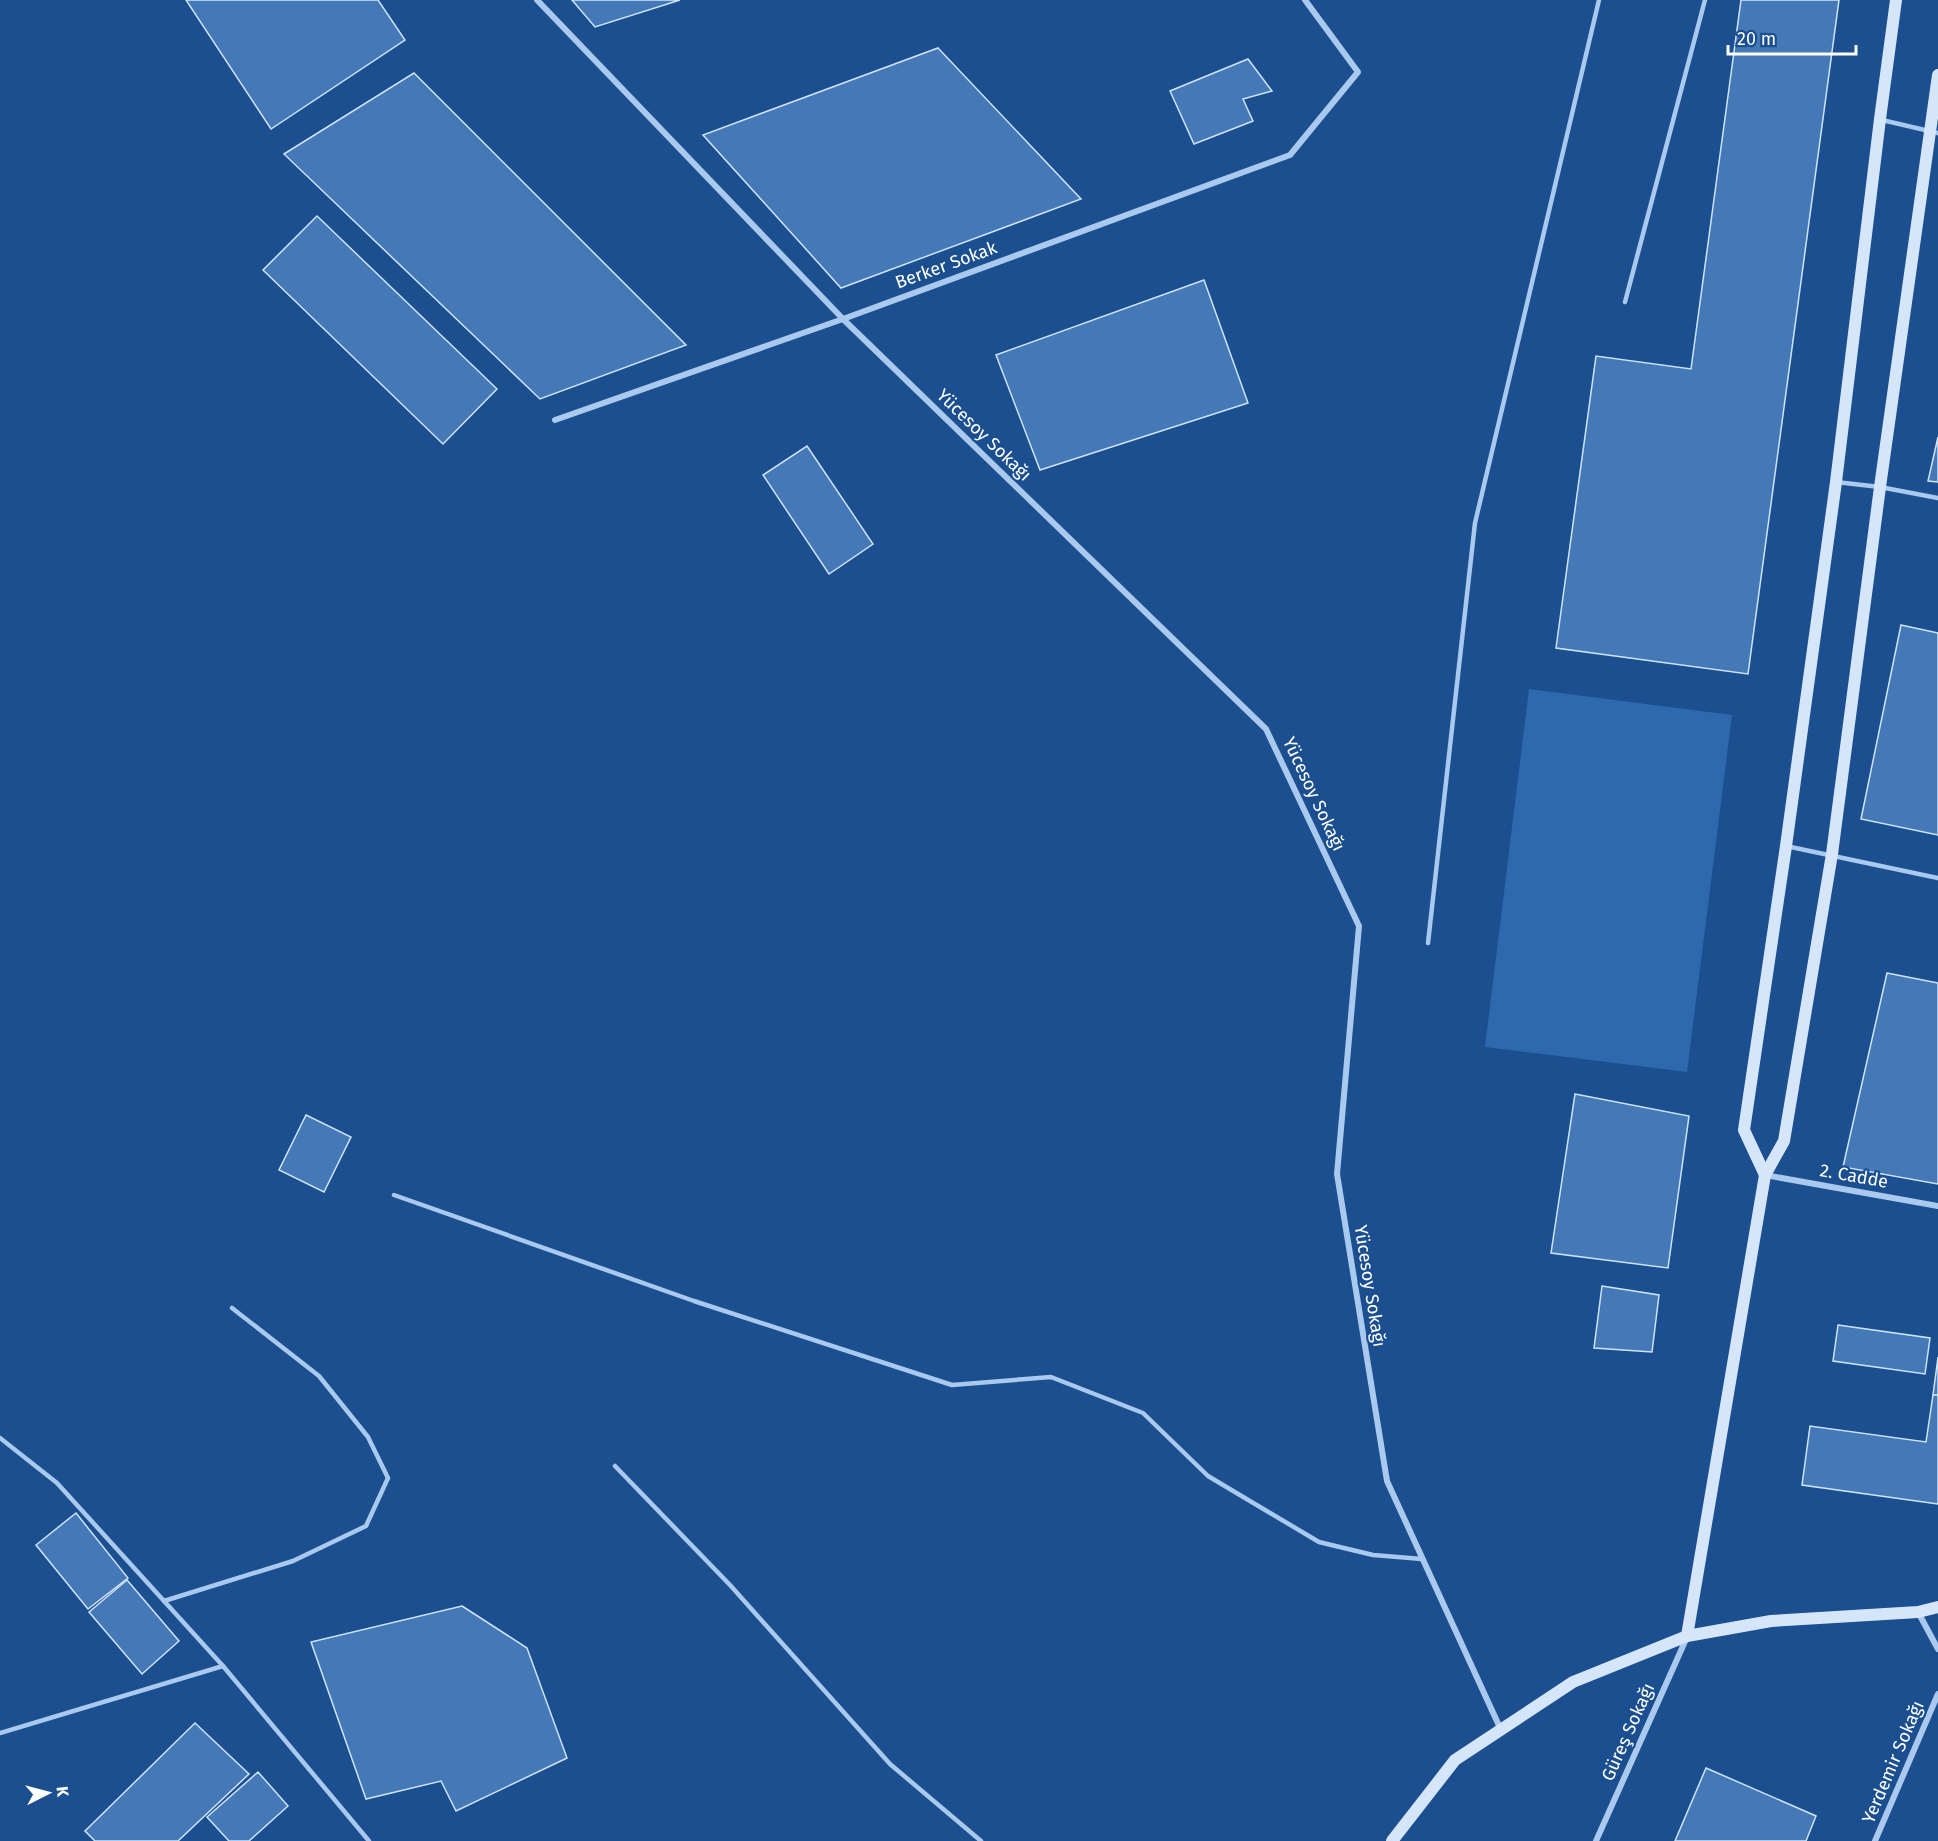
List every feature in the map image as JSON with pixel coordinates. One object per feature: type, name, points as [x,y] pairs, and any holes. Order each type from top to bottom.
[{"type":"street","points":[[537,0],[843,319],[555,420]]},
{"type":"street","name":"Berker Sokak","points":[[843,319],[1290,156],[1358,72],[1305,0]]},
{"type":"street","points":[[1765,1175],[1744,1130],[1836,482],[1896,0]]},
{"type":"street","points":[[1687,1636],[1765,1175],[1784,1141],[1832,854],[1880,487],[1934,132],[1938,75]]},
{"type":"street","name":"Yücesoy Sokağı","points":[[843,319],[1266,729],[1355,916],[1359,926],[1337,1174],[1387,1481],[1501,1730]]},
{"type":"street","name":"2. Cadde","points":[[1765,1175],[1938,1206]]},
{"type":"street","points":[[1392,1841],[1455,1760],[1573,1682],[1687,1636],[1771,1621],[1918,1612],[1938,1607]]},
{"type":"street","points":[[1918,1612],[1938,1649]]},
{"type":"street","name":"Güreş Sokağı","points":[[1596,1841],[1687,1636]]},
{"type":"street","name":"Yerdemir Sokağı","points":[[1875,1841],[1938,1694]]},
{"type":"lane","points":[[1428,943],[1475,523],[1599,0]]},
{"type":"lane","points":[[1625,302],[1705,0]]},
{"type":"lane","points":[[1880,119],[1934,132]]},
{"type":"lane","points":[[1836,482],[1880,487],[1938,498]]},
{"type":"lane","points":[[1786,846],[1938,878]]},
{"type":"lane","points":[[394,1195],[694,1301],[952,1385],[1051,1377],[1143,1413],[1208,1476],[1319,1542],[1373,1555],[1422,1559]]},
{"type":"lane","points":[[164,1601],[293,1561],[366,1526],[388,1478],[368,1437],[319,1376],[232,1308]]},
{"type":"lane","points":[[0,1438],[57,1483],[223,1666],[369,1841]]},
{"type":"lane","points":[[615,1466],[730,1585],[890,1764],[981,1841]]},
{"type":"lane","points":[[0,1732],[223,1666]]},
{"type":"shaded area","points":[[1529,689],[1732,715],[1687,1072],[1485,1047]]},
{"type":"building","points":[[186,0],[378,0],[405,40],[271,129]]},
{"type":"building","points":[[572,0],[680,0],[595,27]]},
{"type":"building","points":[[1741,0],[1839,0],[1748,674],[1556,648],[1596,356],[1691,369]]},
{"type":"building","points":[[938,48],[1081,199],[841,288],[703,135]]},
{"type":"building","points":[[1248,59],[1272,91],[1243,99],[1253,121],[1194,144],[1170,91]]},
{"type":"building","points":[[414,73],[686,345],[540,399],[284,154]]},
{"type":"building","points":[[317,216],[497,389],[443,444],[263,270]]},
{"type":"building","points":[[1204,280],[1248,403],[1040,470],[996,355]]},
{"type":"building","points":[[1938,437],[1938,482],[1928,481]]},
{"type":"building","points":[[807,446],[873,544],[829,574],[763,475]]},
{"type":"building","points":[[1901,625],[1938,633],[1938,835],[1861,819]]},
{"type":"building","points":[[1887,973],[1938,983],[1938,1184],[1843,1167]]},
{"type":"building","points":[[1575,1094],[1689,1116],[1668,1268],[1551,1253]]},
{"type":"building","points":[[306,1115],[351,1137],[324,1192],[279,1170]]},
{"type":"building","points":[[1602,1286],[1659,1295],[1652,1352],[1594,1348]]},
{"type":"building","points":[[1838,1325],[1930,1338],[1925,1374],[1833,1361]]},
{"type":"building","points":[[1938,1357],[1938,1395],[1933,1395]]},
{"type":"building","points":[[1933,1395],[1938,1395],[1938,1504],[1802,1485],[1810,1426],[1926,1442]]},
{"type":"building","points":[[76,1513],[128,1578],[88,1609],[36,1545]]},
{"type":"building","points":[[127,1580],[179,1641],[142,1674],[89,1612]]},
{"type":"building","points":[[462,1606],[527,1648],[567,1758],[456,1811],[441,1781],[366,1799],[311,1642]]},
{"type":"building","points":[[195,1723],[249,1774],[178,1841],[95,1841],[85,1831]]},
{"type":"building","points":[[1706,1768],[1816,1816],[1806,1841],[1675,1841]]},
{"type":"building","points":[[258,1772],[288,1806],[249,1841],[229,1841],[207,1817]]}]
